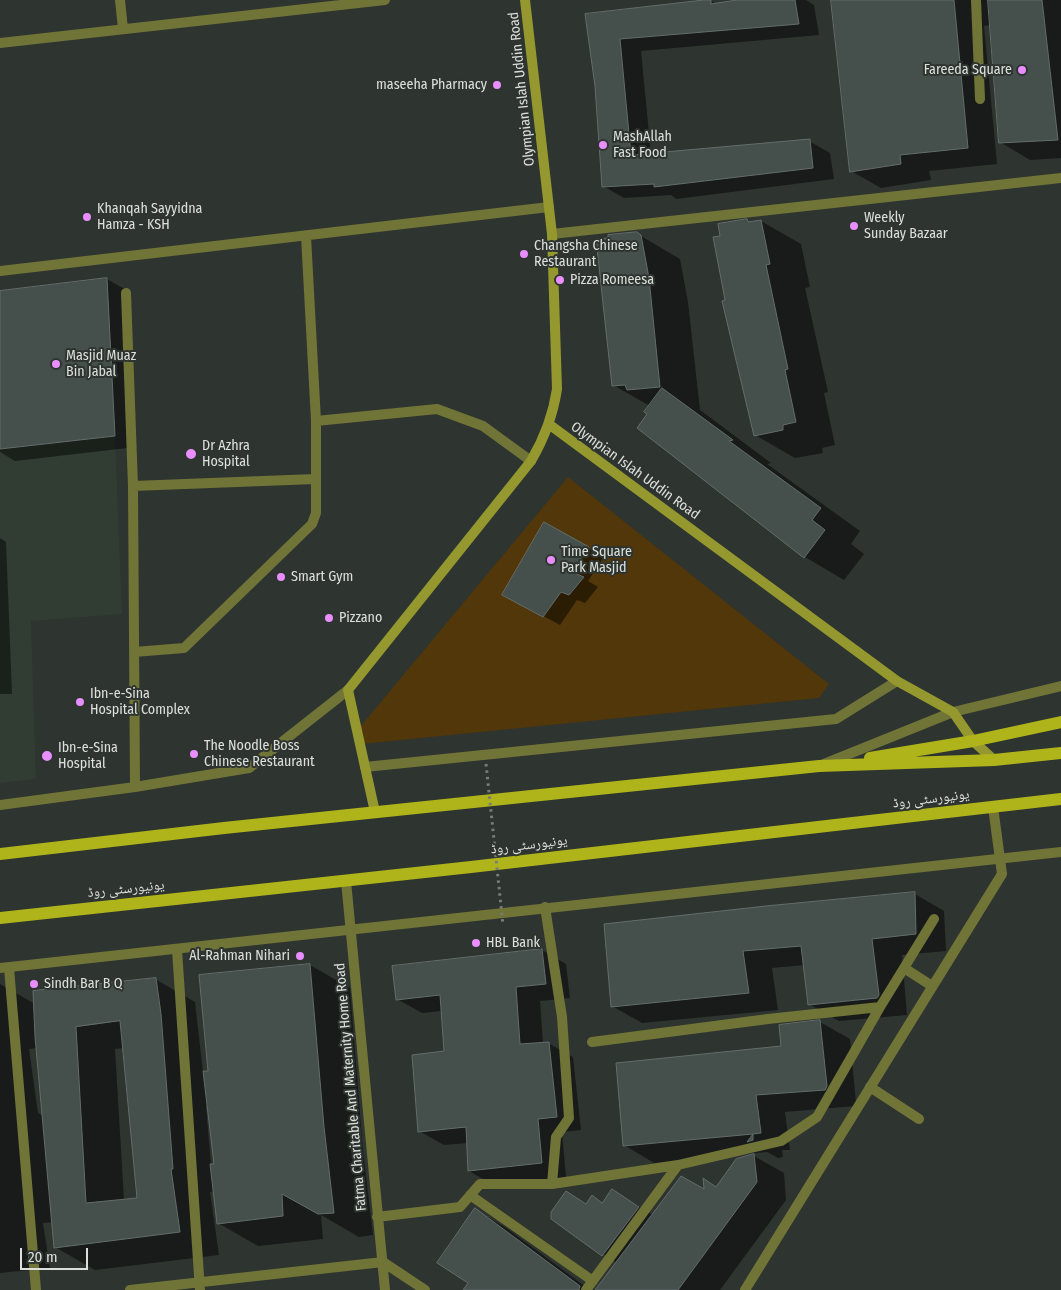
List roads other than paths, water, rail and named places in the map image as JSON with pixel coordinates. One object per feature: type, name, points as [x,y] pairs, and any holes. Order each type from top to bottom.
[{"type":"main road","points":[[0,854],[375,812],[818,766],[973,741],[1061,722]]},
{"type":"main road","points":[[818,766],[994,760],[1061,753]]},
{"type":"main road","name":"یونیورسٹی روڈ","points":[[0,918],[346,881],[1061,799]]},
{"type":"street","points":[[120,0],[123,29]]},
{"type":"street","points":[[0,44],[386,0]]},
{"type":"street","name":"Olympian Islah Uddin Road","points":[[526,0],[552,234],[557,389],[550,425],[897,681],[953,712],[973,741],[994,760]]},
{"type":"street","points":[[976,0],[980,99]]},
{"type":"street","points":[[552,234],[1061,178]]},
{"type":"street","points":[[0,271],[549,207]]},
{"type":"street","points":[[134,652],[184,648],[312,524],[316,514],[316,421],[306,236]]},
{"type":"street","points":[[126,293],[134,486],[135,787]]},
{"type":"street","points":[[316,421],[437,409],[483,426],[531,461]]},
{"type":"street","points":[[0,806],[135,787],[249,768],[348,690],[531,461],[550,425]]},
{"type":"street","points":[[134,486],[315,479]]},
{"type":"street","points":[[365,767],[836,719],[897,681]]},
{"type":"street","points":[[818,766],[953,712],[1061,686]]},
{"type":"street","points":[[348,690],[375,812]]},
{"type":"street","points":[[745,1290],[1002,874],[993,807]]},
{"type":"street","points":[[36,1290],[4,968],[350,932],[545,907],[1061,852]]},
{"type":"street","name":"Fatma Charitable And Maternity Home Road","points":[[346,881],[377,1217],[386,1290]]},
{"type":"street","points":[[545,907],[562,1017],[569,1118],[556,1137],[552,1184]]},
{"type":"street","points":[[377,1217],[460,1207],[480,1184],[552,1184],[678,1165],[781,1141],[817,1117],[880,1007],[934,919]]},
{"type":"street","points":[[177,950],[199,1286]]},
{"type":"street","points":[[904,968],[932,986]]},
{"type":"street","points":[[592,1042],[768,1018],[880,1007]]},
{"type":"street","points":[[870,1087],[919,1119]]},
{"type":"street","points":[[586,1290],[678,1165]]},
{"type":"street","points":[[470,1195],[593,1281]]},
{"type":"street","points":[[130,1290],[199,1286],[383,1262],[424,1290]]},
{"type":"place","name":"Fareeda Square","points":[[1022,70]]},
{"type":"place","name":"maseeha Pharmacy","points":[[497,85]]},
{"type":"place","name":"MashAllah Fast Food","points":[[603,145]]},
{"type":"place","name":"Khanqah Sayyidna Hamza - KSH","points":[[87,217]]},
{"type":"place","name":"Weekly Sunday Bazaar","points":[[854,226]]},
{"type":"place","name":"Changsha Chinese Restaurant","points":[[524,254]]},
{"type":"place","name":"Pizza Romeesa","points":[[560,280]]},
{"type":"place","name":"Masjid Muaz Bin Jabal","points":[[56,364]]},
{"type":"place","name":"Dr Azhra Hospital","points":[[191,454]]},
{"type":"place","name":"Time Square Park Masjid","points":[[551,560]]},
{"type":"place","name":"Smart Gym","points":[[281,577]]},
{"type":"place","name":"Pizzano","points":[[329,618]]},
{"type":"place","name":"Ibn-e-Sina Hospital Complex","points":[[80,702]]},
{"type":"place","name":"The Noodle Boss Chinese Restaurant","points":[[194,754]]},
{"type":"place","name":"Ibn-e-Sina Hospital","points":[[47,756]]},
{"type":"place","name":"HBL Bank","points":[[476,943]]},
{"type":"place","name":"Al-Rahman Nihari","points":[[300,956]]},
{"type":"place","name":"Sindh Bar B Q","points":[[34,984]]}]
